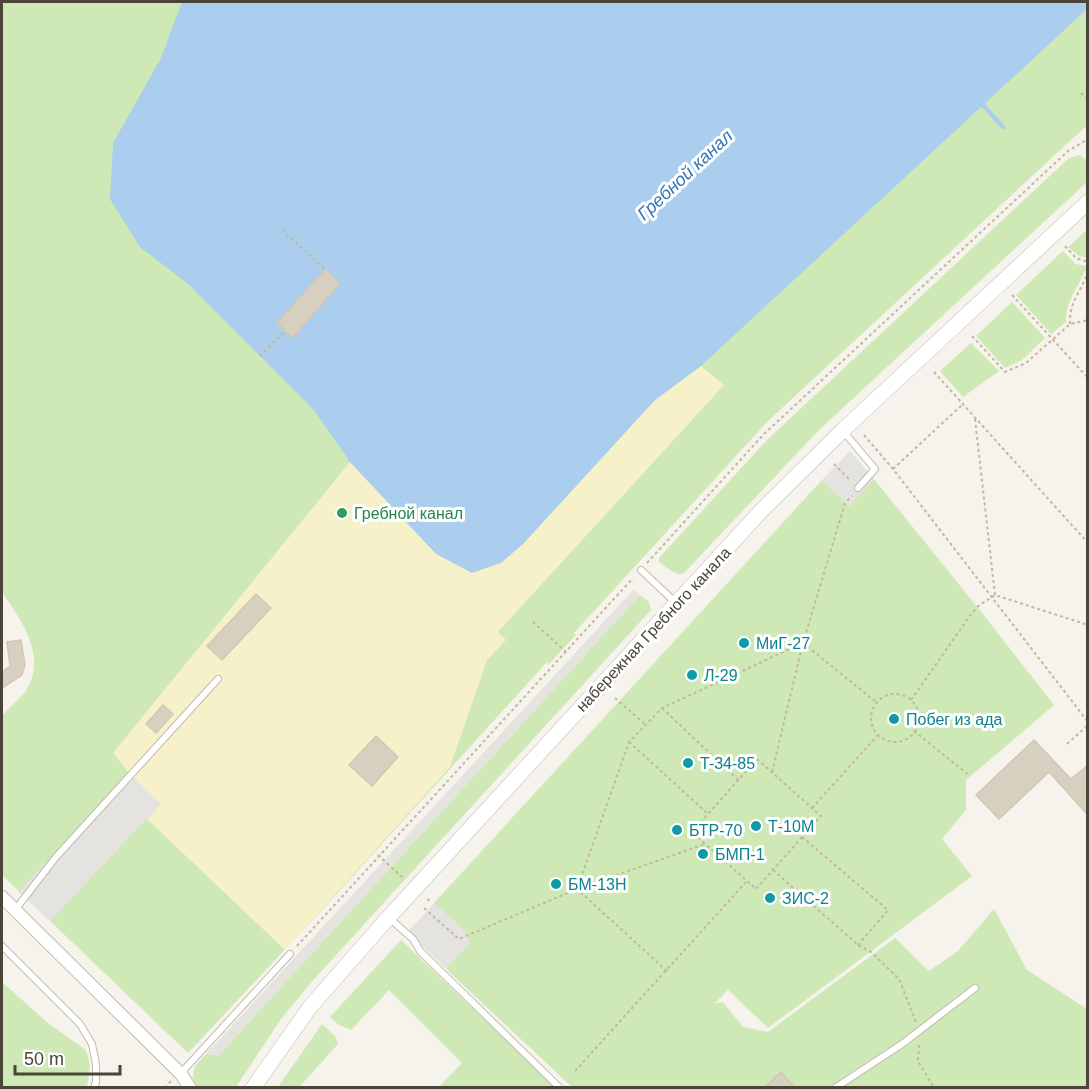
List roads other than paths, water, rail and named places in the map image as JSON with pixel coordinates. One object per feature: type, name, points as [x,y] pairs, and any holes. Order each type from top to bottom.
[{"type":"street","name":"набережная Гребного канала","points":[[253,1088],[310,1007],[388,918],[761,511],[843,430],[1088,202]]},
{"type":"street","points":[[2,897],[181,1074],[190,1088]]},
{"type":"lane","points":[[843,430],[874,469],[858,489]]},
{"type":"lane","points":[[641,570],[676,603]]},
{"type":"lane","points":[[15,910],[56,856],[218,679]]},
{"type":"lane","points":[[388,918],[413,939],[420,951],[560,1088]]},
{"type":"lane","points":[[2,946],[80,1024],[92,1044],[96,1064],[94,1088]]},
{"type":"lane","points":[[181,1074],[290,954]]},
{"type":"lane","points":[[835,1088],[919,1031],[975,988]]},
{"type":"water","name":"Гребной канал","points":[[182,2],[1087,2],[1087,9],[701,366],[655,400],[523,544],[501,563],[472,573],[436,554],[350,462],[314,410],[188,284],[140,247],[110,199],[113,143],[161,58]]},
{"type":"waterway","points":[[981,103],[1003,127]]},
{"type":"place","name":"Гребной канал","points":[[342,513]]},
{"type":"place","name":"МиГ-27","points":[[744,643]]},
{"type":"place","name":"Л-29","points":[[692,675]]},
{"type":"place","name":"Побег из ада","points":[[894,719]]},
{"type":"place","name":"T-34-85","points":[[688,763]]},
{"type":"place","name":"Т-10М","points":[[756,826]]},
{"type":"place","name":"БТР-70","points":[[677,830]]},
{"type":"place","name":"БМП-1","points":[[703,854]]},
{"type":"place","name":"БМ-13Н","points":[[556,884]]},
{"type":"place","name":"ЗИС-2","points":[[770,898]]}]
